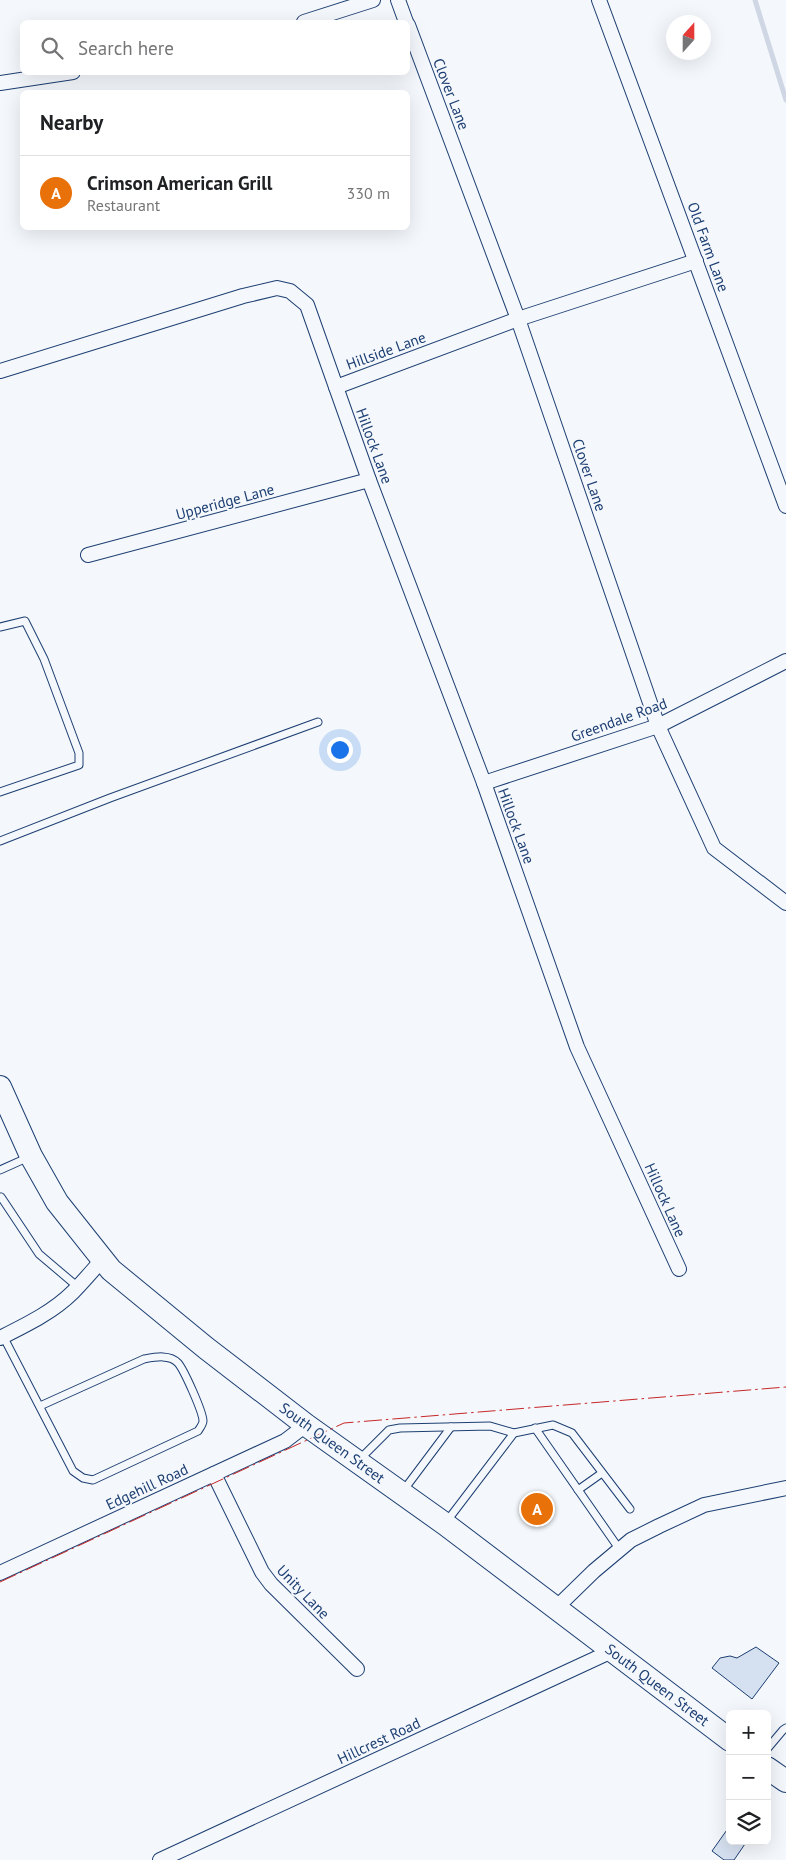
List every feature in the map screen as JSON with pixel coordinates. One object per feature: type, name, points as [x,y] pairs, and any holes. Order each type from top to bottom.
[{"type":"main road","name":"South Queen Street","points":[[0,1087],[31,1156],[57,1202],[111,1270],[206,1348],[306,1425],[445,1524],[726,1737]]},
{"type":"main road","points":[[771,1771],[786,1782]]},
{"type":"street","points":[[310,20],[373,0]]},
{"type":"street","name":"Clover Lane","points":[[398,0],[406,20]]},
{"type":"street","name":"Old Farm Lane","points":[[599,0],[786,506]]},
{"type":"street","name":"Clover Lane","points":[[410,32],[518,319],[658,726],[714,848],[786,903]]},
{"type":"street","points":[[0,83],[53,75]]},
{"type":"street","name":"Hillside Lane","points":[[0,371],[243,296],[277,288],[290,290],[307,305],[336,387],[518,319],[696,262]]},
{"type":"street","name":"Hillock Lane","points":[[336,387],[369,480],[484,783],[578,1047],[679,1269]]},
{"type":"street","name":"Upperidge Lane","points":[[88,554],[369,480]]},
{"type":"street","name":"Greendale Road","points":[[484,783],[658,726],[786,661]]},
{"type":"street","points":[[1,1337],[30,1323],[54,1308],[78,1287],[102,1260]]},
{"type":"street","name":"Edgehill Road","points":[[0,1573],[284,1441],[306,1425]]},
{"type":"street","name":"Unity Lane","points":[[214,1474],[262,1572],[357,1669]]},
{"type":"street","points":[[556,1608],[594,1570],[638,1537],[704,1505],[786,1488]]},
{"type":"street","name":"Hillcrest Road","points":[[160,1860],[612,1651]]},
{"type":"lane","points":[[0,627],[25,621],[48,669],[79,752],[79,765],[0,792]]},
{"type":"lane","points":[[0,841],[110,798],[318,722]]},
{"type":"lane","points":[[0,1170],[31,1156]]},
{"type":"lane","points":[[1,1197],[39,1254],[78,1287]]},
{"type":"lane","points":[[1,1337],[40,1406],[73,1471],[83,1478],[93,1480],[198,1431],[203,1422],[200,1408],[177,1362],[167,1357],[159,1356],[144,1359],[40,1406]]},
{"type":"lane","points":[[357,1462],[389,1430],[400,1428],[490,1426],[514,1433],[553,1425],[572,1433],[630,1509]]},
{"type":"lane","points":[[402,1493],[450,1427]]},
{"type":"lane","points":[[535,1428],[620,1550]]},
{"type":"lane","points":[[445,1524],[514,1433]]},
{"type":"lane","points":[[578,1490],[602,1473]]},
{"type":"lane","points":[[771,1745],[786,1728]]},
{"type":"building","points":[[756,1647],[779,1663],[752,1699],[712,1668],[720,1658],[730,1656],[737,1658]]},
{"type":"building","points":[[726,1831],[726,1845],[744,1845],[734,1860],[724,1860],[712,1851]]},
{"type":"waterway","points":[[755,0],[786,100]]},
{"type":"power","points":[[0,1582],[344,1423],[786,1387]]},
{"type":"place","name":"Crimson American Grill","points":[[537,1509]]}]
